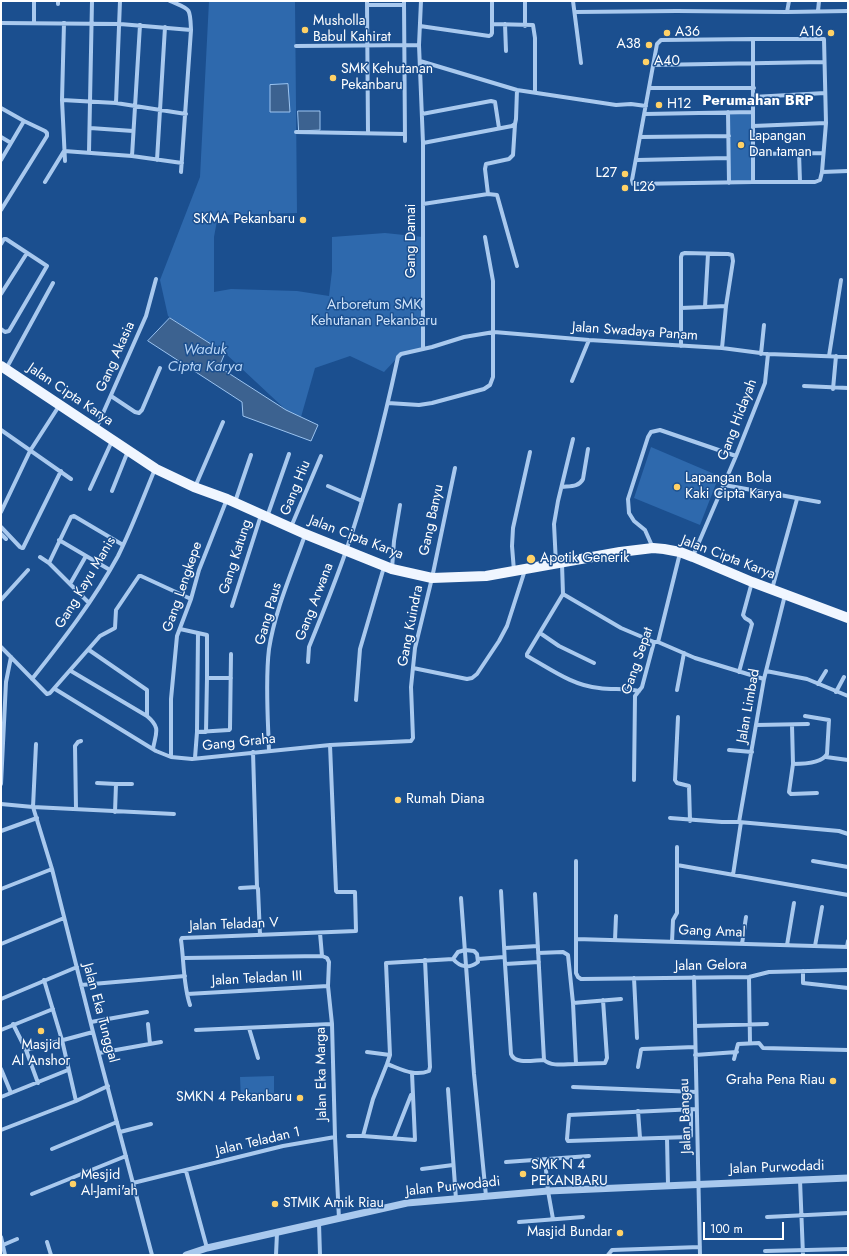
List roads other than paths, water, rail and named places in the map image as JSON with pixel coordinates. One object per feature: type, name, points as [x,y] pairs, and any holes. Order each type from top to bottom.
[{"type":"main road","name":"Jalan Cipta Karya","points":[[3,368],[156,469],[194,487],[231,501],[346,552],[388,568],[432,578],[486,576],[620,552],[664,548],[680,552],[785,595],[848,618]]},
{"type":"street","points":[[34,1],[34,23]]},
{"type":"street","points":[[89,152],[92,1]]},
{"type":"street","points":[[116,103],[120,1]]},
{"type":"street","points":[[170,1],[188,9],[191,12],[186,114],[181,172]]},
{"type":"street","name":"Gang Damai","points":[[421,1],[419,44],[423,143],[423,349]]},
{"type":"street","points":[[420,26],[489,36],[491,35],[492,24],[492,1]]},
{"type":"street","points":[[525,1],[525,26]]},
{"type":"street","points":[[573,1],[581,63]]},
{"type":"street","points":[[787,12],[789,1]]},
{"type":"street","points":[[818,10],[819,1]]},
{"type":"street","points":[[368,133],[367,3],[404,3],[405,140]]},
{"type":"street","points":[[574,12],[848,11]]},
{"type":"street","points":[[1,23],[120,24],[191,30]]},
{"type":"street","points":[[64,23],[62,100],[65,161]]},
{"type":"street","points":[[492,24],[533,25],[535,38],[535,93]]},
{"type":"street","points":[[505,24],[506,51]]},
{"type":"street","points":[[132,156],[140,25]]},
{"type":"street","points":[[157,160],[165,27]]},
{"type":"street","points":[[753,39],[753,182]]},
{"type":"street","points":[[824,39],[824,62],[826,124],[820,180],[814,182],[633,184],[632,180],[657,44],[662,40],[824,39]]},
{"type":"street","points":[[296,46],[419,44]]},
{"type":"street","points":[[420,61],[517,90],[616,105],[631,104],[646,106]]},
{"type":"street","points":[[653,65],[824,62]]},
{"type":"street","points":[[649,88],[754,88]]},
{"type":"street","points":[[488,194],[485,169],[486,164],[509,159],[513,156],[517,90]]},
{"type":"street","points":[[753,97],[825,93]]},
{"type":"street","points":[[62,100],[116,103],[186,114]]},
{"type":"street","points":[[422,114],[491,101],[495,102],[499,128]]},
{"type":"street","points":[[1,108],[46,131],[47,133],[47,136],[1,210]]},
{"type":"street","points":[[728,112],[729,183]]},
{"type":"street","points":[[645,114],[753,112]]},
{"type":"street","points":[[1,160],[24,121]]},
{"type":"street","points":[[423,143],[515,124]]},
{"type":"street","points":[[753,126],[826,124]]},
{"type":"street","points":[[90,128],[133,131]]},
{"type":"street","points":[[296,132],[405,134]]},
{"type":"street","points":[[640,137],[729,136]]},
{"type":"street","points":[[1,137],[11,143]]},
{"type":"street","points":[[64,151],[132,156],[182,163]]},
{"type":"street","points":[[46,182],[64,151]]},
{"type":"street","points":[[753,154],[799,152],[822,153]]},
{"type":"street","points":[[799,152],[800,182]]},
{"type":"street","points":[[636,160],[728,158]]},
{"type":"street","points":[[822,172],[848,171]]},
{"type":"street","points":[[423,204],[488,194],[497,195],[517,266]]},
{"type":"street","points":[[388,403],[419,405],[432,403],[484,389],[490,385],[493,377],[493,281],[485,237]]},
{"type":"street","points":[[1,244],[4,239],[6,239],[46,264],[47,268],[9,332],[5,332],[1,329]]},
{"type":"street","points":[[1,294],[27,253]]},
{"type":"street","points":[[681,346],[682,254],[728,254],[732,255],[733,261],[726,306],[722,348]]},
{"type":"street","points":[[705,307],[708,254]]},
{"type":"street","name":"Gang Akasia","points":[[96,430],[146,316],[156,279]]},
{"type":"street","points":[[829,356],[841,280]]},
{"type":"street","points":[[3,368],[53,283]]},
{"type":"street","points":[[681,308],[726,306]]},
{"type":"street","points":[[761,354],[764,325]]},
{"type":"street","name":"Jalan Swadaya Panam","points":[[423,349],[464,337],[494,332],[589,340],[722,348],[761,354],[848,357]]},
{"type":"street","points":[[572,381],[589,340]]},
{"type":"street","points":[[346,552],[362,501],[388,403],[398,357],[401,354],[423,349]]},
{"type":"street","name":"Gang Hidayah","points":[[693,557],[765,383],[768,354]]},
{"type":"street","points":[[833,389],[836,356]]},
{"type":"street","points":[[111,396],[135,412],[139,413],[142,410],[160,368]]},
{"type":"street","points":[[804,386],[833,389],[848,388]]},
{"type":"street","points":[[1,512],[30,451],[60,405]]},
{"type":"street","points":[[194,487],[223,422]]},
{"type":"street","points":[[1,430],[71,479]]},
{"type":"street","points":[[653,548],[645,530],[634,521],[628,513],[628,499],[648,437],[651,432],[660,430],[736,456]]},
{"type":"street","points":[[573,439],[558,500],[554,524],[564,594],[527,654],[528,656],[582,685],[598,688],[626,688],[639,691]]},
{"type":"street","points":[[90,489],[113,441]]},
{"type":"street","points":[[562,486],[581,484],[588,449]]},
{"type":"street","points":[[112,491],[128,451]]},
{"type":"street","points":[[514,572],[512,546],[513,528],[530,452]]},
{"type":"street","name":"Gang Lengkepe","points":[[171,757],[171,699],[177,636],[199,570],[251,454]]},
{"type":"street","name":"Gang Katung","points":[[232,606],[264,516],[289,454]]},
{"type":"street","name":"Gang Hiu","points":[[291,528],[320,456]]},
{"type":"street","name":"Gang Banyu","points":[[432,578],[455,468]]},
{"type":"street","name":"Gang Kayu Manis","points":[[32,679],[74,626],[110,570],[123,545],[156,469]]},
{"type":"street","points":[[1,527],[20,547],[23,548],[61,471]]},
{"type":"street","points":[[724,485],[819,502]]},
{"type":"street","points":[[328,486],[362,501]]},
{"type":"street","points":[[772,589],[797,499]]},
{"type":"street","points":[[356,700],[360,649],[388,568],[400,505]]},
{"type":"street","points":[[49,563],[71,517],[74,516],[123,545]]},
{"type":"street","points":[[1,534],[6,539]]},
{"type":"street","name":"Gang Paus","points":[[269,751],[269,649],[280,605],[306,534]]},
{"type":"street","points":[[60,540],[110,570]]},
{"type":"street","name":"Gang Arwana","points":[[308,662],[309,647],[346,552]]},
{"type":"street","name":"Gang Sepat","points":[[634,780],[635,696],[642,687],[656,642],[680,552]]},
{"type":"street","points":[[70,584],[86,556]]},
{"type":"street","points":[[40,557],[49,563],[89,603]]},
{"type":"street","points":[[1,600],[28,570]]},
{"type":"street","points":[[413,668],[467,680],[477,674],[507,626],[525,570]]},
{"type":"street","points":[[1,647],[47,694],[50,694],[100,636],[115,628],[116,610],[139,576],[190,599]]},
{"type":"street","name":"Gang Kuindra","points":[[330,745],[412,741],[411,687],[415,648],[432,578]]},
{"type":"street","points":[[739,672],[752,624],[743,614],[752,582]]},
{"type":"street","points":[[564,594],[621,628],[684,653],[764,679]]},
{"type":"street","name":"Jalan Limbad","points":[[734,875],[740,822],[764,679],[785,595]]},
{"type":"street","points":[[180,629],[207,635],[206,732]]},
{"type":"street","points":[[195,758],[197,732],[198,633]]},
{"type":"street","points":[[540,633],[559,646],[594,663]]},
{"type":"street","points":[[89,650],[148,690],[147,716]]},
{"type":"street","points":[[677,690],[684,653]]},
{"type":"street","points":[[197,732],[230,729],[231,654]]},
{"type":"street","points":[[1,784],[6,682],[11,657]]},
{"type":"street","points":[[71,671],[147,716],[155,723],[156,728],[153,748]]},
{"type":"street","points":[[766,671],[807,680],[848,696]]},
{"type":"street","points":[[818,684],[826,671]]},
{"type":"street","points":[[836,692],[844,677]]},
{"type":"street","points":[[207,678],[231,678]]},
{"type":"street","name":"Gang Graha","points":[[55,689],[163,755],[171,757],[195,758],[330,745]]},
{"type":"street","points":[[805,716],[829,720],[826,757]]},
{"type":"street","points":[[678,717],[675,780],[677,783],[689,786],[690,820]]},
{"type":"street","points":[[756,725],[808,724]]},
{"type":"street","points":[[792,725],[793,764],[789,794],[817,793]]},
{"type":"street","points":[[76,809],[75,746],[81,741]]},
{"type":"street","points":[[33,807],[36,744]]},
{"type":"street","name":"Jalan Teladan V","points":[[190,1005],[187,994],[182,938],[356,931],[355,892],[337,892],[336,890],[330,745]]},
{"type":"street","points":[[729,750],[752,752]]},
{"type":"street","points":[[252,752],[260,935]]},
{"type":"street","points":[[793,764],[805,764],[826,757],[848,760]]},
{"type":"street","points":[[97,783],[132,784]]},
{"type":"street","points":[[115,812],[116,784]]},
{"type":"street","points":[[1,804],[115,812],[174,814]]},
{"type":"street","name":"Jalan Eka Tunggal","points":[[33,807],[52,869],[152,1255]]},
{"type":"street","points":[[1,831],[37,818]]},
{"type":"street","points":[[670,818],[740,822],[823,830],[848,834]]},
{"type":"street","points":[[672,942],[673,920],[677,913],[677,847]]},
{"type":"street","points":[[576,861],[576,939]]},
{"type":"street","points":[[814,861],[848,867]]},
{"type":"street","points":[[677,865],[848,895]]},
{"type":"street","points":[[1,890],[52,869]]},
{"type":"street","points":[[240,888],[257,887]]},
{"type":"street","points":[[501,891],[505,948],[504,957],[512,1058],[516,1061],[544,1060],[548,1063],[556,1064],[605,1063],[607,1058],[603,1000]]},
{"type":"street","points":[[534,894],[544,1060]]},
{"type":"street","points":[[461,898],[474,1074],[486,1196]]},
{"type":"street","points":[[787,945],[794,903]]},
{"type":"street","points":[[815,946],[822,907]]},
{"type":"street","points":[[615,940],[616,916]]},
{"type":"street","points":[[742,944],[746,916]]},
{"type":"street","points":[[1,944],[64,918]]},
{"type":"street","name":"Jalan Eka Marga","points":[[320,933],[322,956],[327,958],[329,962],[328,986],[332,1024],[339,1219]]},
{"type":"street","name":"Gang Amal","points":[[576,939],[848,947]]},
{"type":"street","name":"Jalan Gelora","points":[[576,939],[576,973],[581,979],[749,977],[769,972],[848,970]]},
{"type":"street","points":[[848,941],[848,947]]},
{"type":"street","points":[[505,948],[538,946]]},
{"type":"street","points":[[363,1136],[373,1099],[390,1055],[386,963],[425,960],[453,960],[466,967],[474,965],[478,962],[477,954],[474,951],[465,950],[458,952],[453,960]]},
{"type":"street","points":[[538,953],[563,952],[568,955],[573,1003],[576,1064]]},
{"type":"street","points":[[184,958],[322,956]]},
{"type":"street","points":[[478,959],[504,957]]},
{"type":"street","points":[[387,1064],[412,1074],[429,1071],[425,960]]},
{"type":"street","points":[[505,964],[538,962]]},
{"type":"street","points":[[1,999],[77,967]]},
{"type":"street","points":[[803,971],[803,983],[848,988]]},
{"type":"street","points":[[82,985],[185,976]]},
{"type":"street","name":"Jalan Bangau","points":[[694,977],[696,1092],[694,1109],[699,1184],[700,1255]]},
{"type":"street","points":[[749,977],[750,1043]]},
{"type":"street","points":[[634,978],[637,1038]]},
{"type":"street","points":[[44,980],[62,1040],[76,1101]]},
{"type":"street","name":"Jalan Teladan III","points":[[187,994],[328,986]]},
{"type":"street","points":[[573,1003],[621,999]]},
{"type":"street","points":[[1,1030],[53,1009]]},
{"type":"street","points":[[91,1022],[146,1012]]},
{"type":"street","points":[[14,1024],[26,1050],[38,1083]]},
{"type":"street","points":[[148,1024],[150,1044]]},
{"type":"street","points":[[196,1030],[332,1024]]},
{"type":"street","points":[[695,1026],[768,1024]]},
{"type":"street","points":[[249,1028],[258,1058]]},
{"type":"street","points":[[26,1050],[93,1032]]},
{"type":"street","points":[[99,1053],[160,1042]]},
{"type":"street","points":[[734,1059],[738,1044],[750,1043],[760,1043],[763,1048],[848,1050]]},
{"type":"street","points":[[638,1067],[642,1048],[695,1047]]},
{"type":"street","points":[[367,1052],[390,1055]]},
{"type":"street","points":[[695,1055],[737,1052]]},
{"type":"street","points":[[1,1069],[11,1093]]},
{"type":"street","points":[[1,1097],[68,1070]]},
{"type":"street","points":[[348,1136],[415,1140],[412,1074]]},
{"type":"street","points":[[1,1130],[76,1101],[108,1086]]},
{"type":"street","points":[[573,1087],[696,1092]]},
{"type":"street","points":[[448,1089],[456,1199]]},
{"type":"street","points":[[394,1138],[412,1093]]},
{"type":"street","points":[[694,1109],[691,1136],[568,1141],[569,1115],[694,1109]]},
{"type":"street","points":[[638,1112],[640,1138]]},
{"type":"street","points":[[52,1149],[117,1122]]},
{"type":"street","points":[[120,1132],[151,1124]]},
{"type":"street","name":"Jalan Teladan 1","points":[[133,1183],[283,1146],[335,1136]]},
{"type":"street","points":[[667,1138],[668,1185]]},
{"type":"street","points":[[32,1194],[126,1156]]},
{"type":"street","points":[[506,1162],[589,1156]]},
{"type":"street","points":[[545,1160],[553,1219]]},
{"type":"street","points":[[422,1169],[453,1165]]},
{"type":"street","points":[[186,1171],[207,1248]]},
{"type":"street","name":"Jalan Purwodadi","points":[[186,1255],[207,1248],[407,1203],[548,1191],[848,1178]]},
{"type":"street","points":[[800,1180],[803,1253]]},
{"type":"street","points":[[766,1217],[848,1213]]},
{"type":"street","points":[[519,1222],[583,1217]]},
{"type":"street","points":[[319,1223],[320,1255]]},
{"type":"street","points":[[276,1255],[277,1233]]},
{"type":"street","points":[[1,1237],[5,1255]]},
{"type":"street","points":[[3,1246],[17,1239]]},
{"type":"street","points":[[47,1242],[51,1255]]},
{"type":"street","points":[[608,1255],[612,1250],[700,1247]]},
{"type":"street","points":[[765,1251],[803,1253],[848,1249],[847,1255]]},
{"type":"water","points":[[288,84],[290,112],[270,112],[270,85]]},
{"type":"water","points":[[298,111],[320,111],[320,130],[299,131]]},
{"type":"water","name":"Waduk Cipta Karya","points":[[170,318],[225,353],[219,367],[286,410],[318,425],[311,441],[243,416],[242,402],[148,341]]},
{"type":"place","name":"Musholla Babul Kahirat","points":[[305,30]]},
{"type":"place","name":"A36","points":[[667,33]]},
{"type":"place","name":"A16","points":[[831,33]]},
{"type":"place","name":"A38","points":[[649,45]]},
{"type":"place","name":"A40","points":[[646,62]]},
{"type":"place","name":"SMK Kehutanan Pekanbaru","points":[[333,78]]},
{"type":"place","name":"H12","points":[[659,105]]},
{"type":"place","name":"Lapangan Dan taman","points":[[741,145]]},
{"type":"place","name":"L27","points":[[625,174]]},
{"type":"place","name":"L26","points":[[625,188]]},
{"type":"place","name":"SKMA Pekanbaru","points":[[303,220]]},
{"type":"place","name":"Lapangan Bola Kaki Cipta Karya","points":[[677,487]]},
{"type":"place","name":"Apotik Generik","points":[[531,559]]},
{"type":"place","name":"Rumah Diana","points":[[398,800]]},
{"type":"place","name":"Masjid Al Anshor","points":[[41,1031]]},
{"type":"place","name":"Graha Pena Riau","points":[[833,1081]]},
{"type":"place","name":"SMKN 4 Pekanbaru","points":[[300,1098]]},
{"type":"place","name":"SMK N 4 PEKANBARU","points":[[523,1174]]},
{"type":"place","name":"Mesjid Al-Jami'ah","points":[[73,1184]]},
{"type":"place","name":"STMIK Amik Riau","points":[[275,1204]]},
{"type":"place","name":"Masjid Bundar","points":[[620,1233]]},
{"type":"district","name":"Perumahan BRP","points":[[758,101]]},
{"type":"park label","name":"Arboretum SMK Kehutanan Pekanbaru","points":[[374,314]]}]
